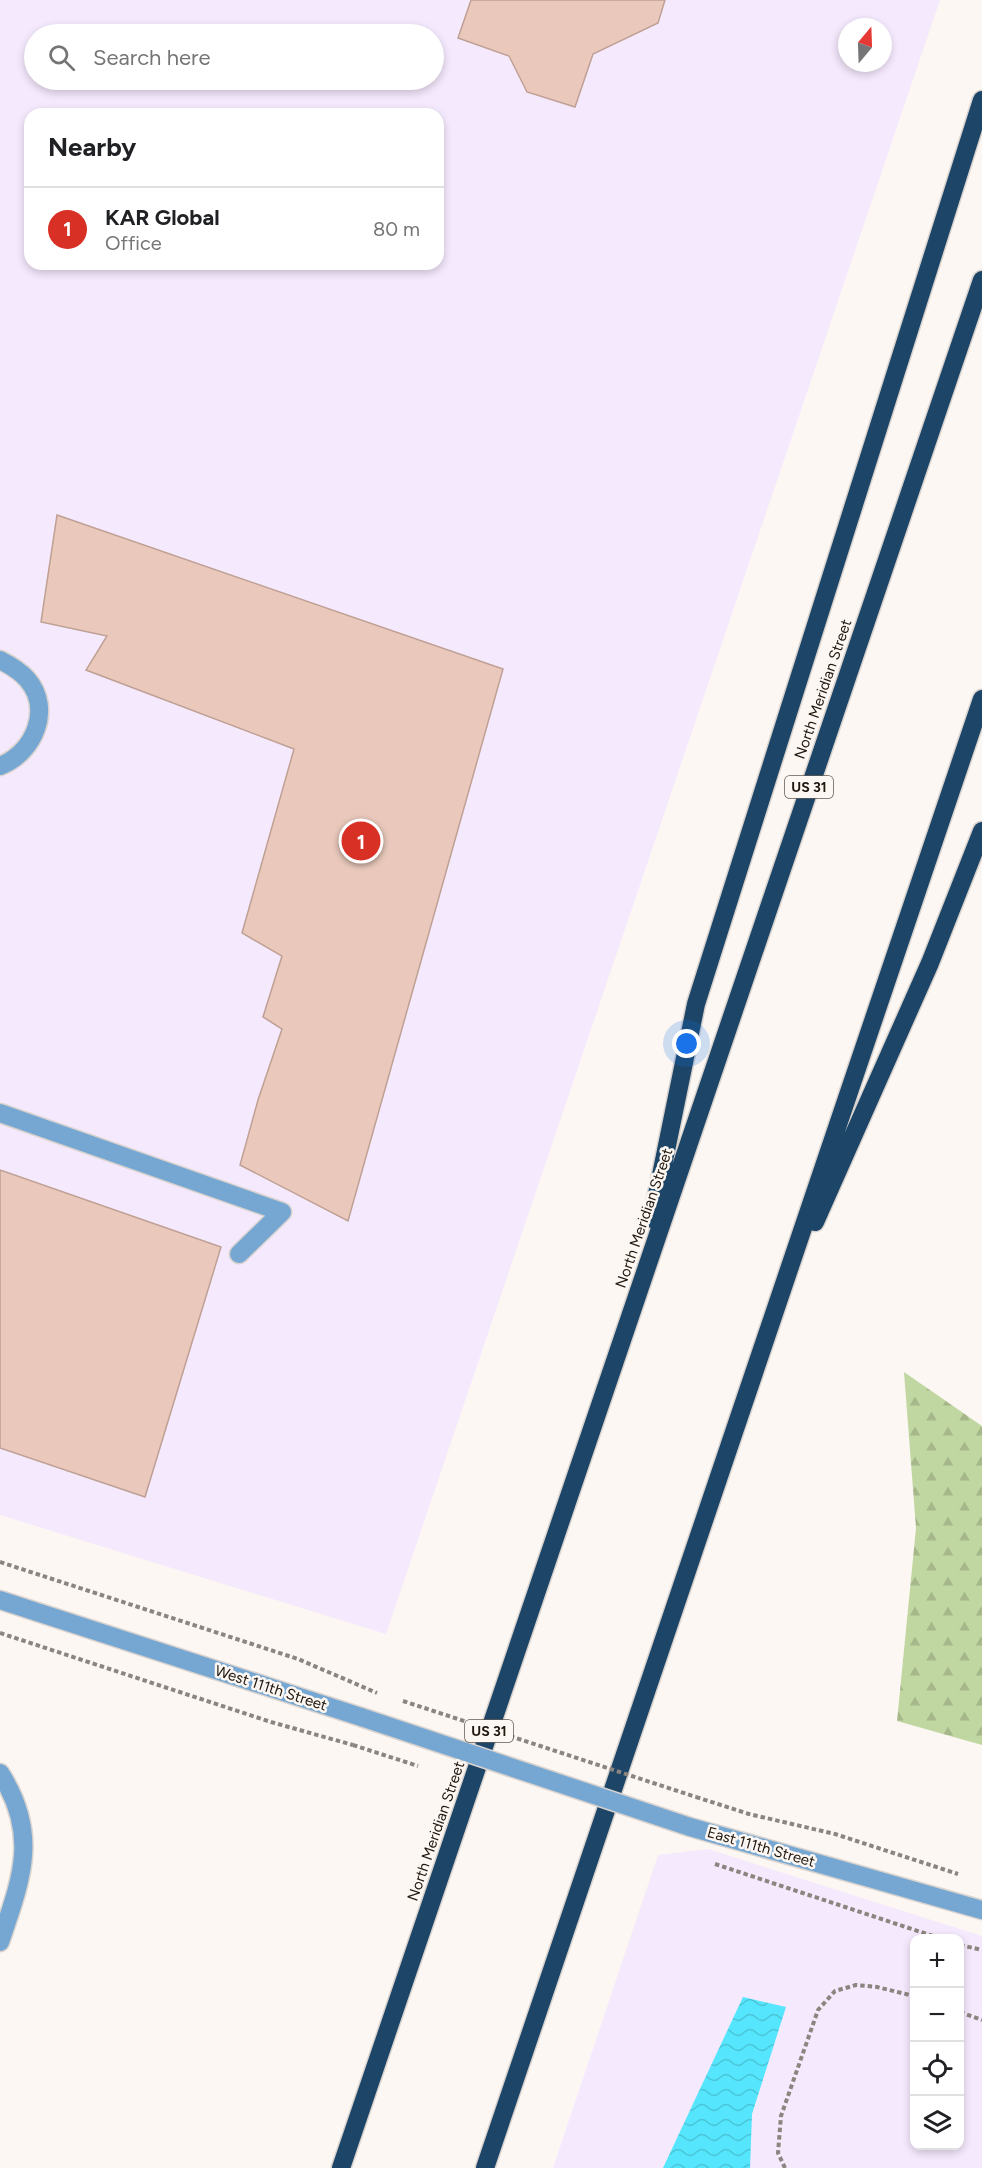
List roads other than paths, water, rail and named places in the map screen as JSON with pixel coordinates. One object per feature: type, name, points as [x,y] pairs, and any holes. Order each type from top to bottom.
[{"type":"highway","points":[[636,1294],[696,1004],[982,100]]},
{"type":"highway","name":"North Meridian Street","points":[[341,2168],[982,279]]},
{"type":"highway","points":[[485,2168],[982,699]]},
{"type":"highway","points":[[768,1328],[930,963],[982,831]]},
{"type":"street","points":[[0,660],[15,668],[28,680],[36,695],[40,712],[37,729],[29,745],[17,758],[0,766]]},
{"type":"street","points":[[0,1113],[282,1212],[239,1254]]},
{"type":"street","name":"West 111th Street","points":[[0,1600],[542,1777]]},
{"type":"street","points":[[0,1773],[19,1813],[24,1841],[17,1892],[0,1942]]},
{"type":"street","name":"East 111th Street","points":[[542,1777],[690,1827],[982,1910]]},
{"type":"water","points":[[743,1997],[786,2007],[752,2114],[750,2168],[663,2168]]},
{"type":"place","name":"KAR Global","points":[[361,841]]}]
